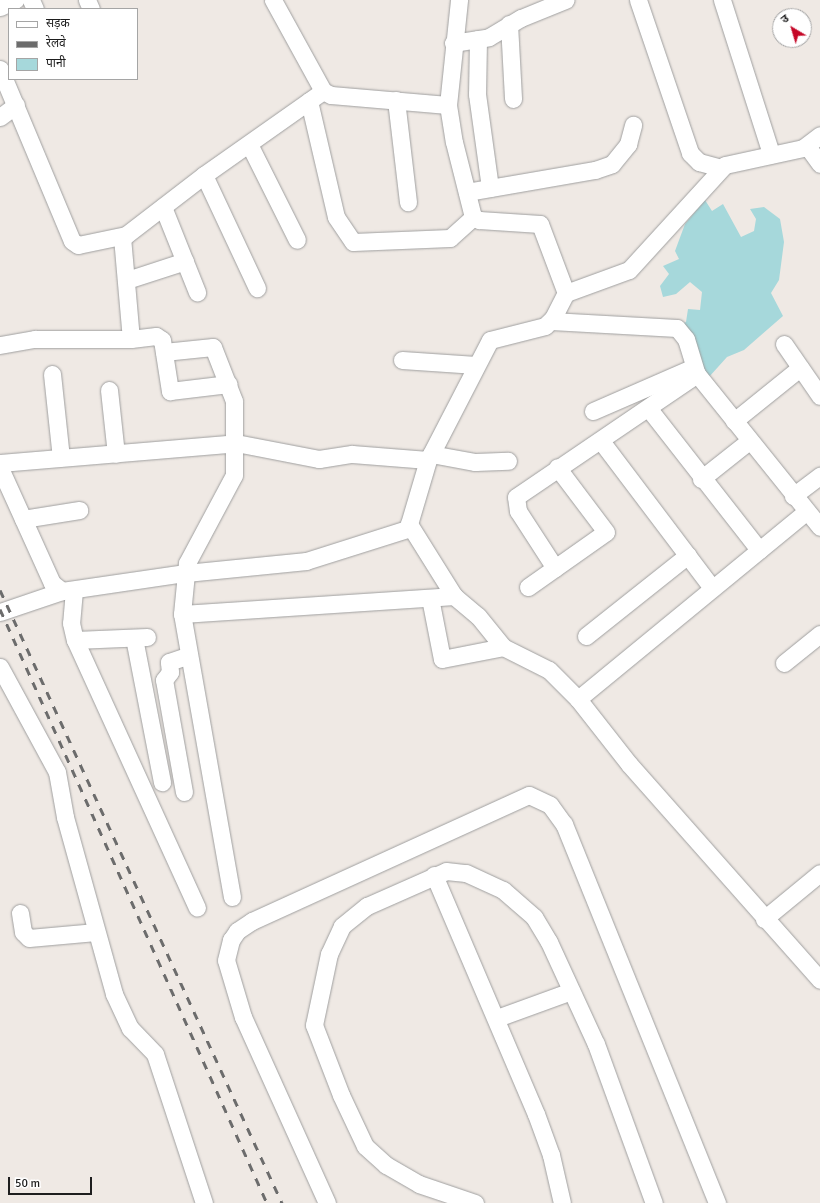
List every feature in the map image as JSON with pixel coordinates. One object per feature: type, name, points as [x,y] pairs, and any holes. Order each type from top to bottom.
[{"type":"street","points":[[0,7],[15,0]]},
{"type":"street","points":[[273,0],[323,91],[330,96],[448,105]]},
{"type":"street","points":[[459,0],[453,43],[448,105],[466,192],[473,217],[479,220],[540,224],[566,294]]},
{"type":"street","points":[[453,43],[489,37],[538,5],[565,0]]},
{"type":"street","points":[[638,0],[690,153],[699,162],[721,168]]},
{"type":"street","points":[[722,0],[771,154]]},
{"type":"street","points":[[509,24],[513,99]]},
{"type":"street","points":[[478,39],[477,94],[490,188]]},
{"type":"street","points":[[0,69],[72,241],[78,245],[122,237],[323,91]]},
{"type":"street","points":[[396,100],[408,202]]},
{"type":"street","points":[[309,102],[336,217],[353,242],[450,238],[459,226],[473,217]]},
{"type":"street","points":[[0,117],[16,106]]},
{"type":"street","points":[[466,192],[595,170],[612,164],[628,144],[633,125]]},
{"type":"street","points":[[820,135],[807,146],[732,161],[721,168],[629,270],[566,294],[551,321],[536,330],[494,337],[476,365],[429,457],[410,513],[410,528],[454,596],[478,616],[503,647],[549,670],[578,699],[629,764],[764,919],[820,980]]},
{"type":"street","points":[[249,144],[297,240]]},
{"type":"street","points":[[807,146],[820,164]]},
{"type":"street","points":[[204,176],[257,288]]},
{"type":"street","points":[[163,207],[197,292]]},
{"type":"street","points":[[122,237],[127,280],[130,339]]},
{"type":"street","points":[[127,280],[185,261]]},
{"type":"street","points":[[551,321],[676,328],[686,339],[695,371],[748,441],[820,527]]},
{"type":"street","points":[[0,346],[35,339],[130,339],[158,336],[162,340],[167,388],[171,392],[229,384]]},
{"type":"street","points":[[784,344],[820,396]]},
{"type":"street","points":[[164,352],[211,346],[229,384],[234,401],[236,444],[234,475],[187,563],[182,614],[232,896]]},
{"type":"street","points":[[402,360],[476,365]]},
{"type":"street","points":[[734,421],[800,368]]},
{"type":"street","points":[[555,568],[528,529],[515,500],[518,495],[557,467],[601,441],[649,409],[695,371]]},
{"type":"street","points":[[592,411],[695,371]]},
{"type":"street","points":[[52,374],[61,458]]},
{"type":"street","points":[[109,390],[116,454]]},
{"type":"street","points":[[649,409],[701,479],[759,550]]},
{"type":"street","points":[[601,441],[712,588]]},
{"type":"street","points":[[701,479],[748,441]]},
{"type":"street","points":[[0,464],[236,444],[320,459],[352,454],[429,457],[475,462],[508,460]]},
{"type":"street","points":[[528,586],[606,532],[557,467]]},
{"type":"street","points":[[0,468],[52,583],[68,591]]},
{"type":"street","points":[[793,496],[820,476]]},
{"type":"street","points":[[23,519],[79,510]]},
{"type":"street","points":[[578,699],[806,512]]},
{"type":"street","points":[[0,612],[68,591],[186,573],[306,561],[410,528]]},
{"type":"street","points":[[586,636],[688,555]]},
{"type":"street","points":[[68,591],[74,640],[197,908]]},
{"type":"street","points":[[182,614],[454,596]]},
{"type":"street","points":[[430,598],[442,659],[503,647]]},
{"type":"street","points":[[784,663],[820,634]]},
{"type":"street","points":[[74,640],[141,637],[162,782]]},
{"type":"street","points":[[184,792],[164,680],[170,672],[169,662],[189,655]]},
{"type":"street","points":[[0,667],[57,772],[65,817],[96,932],[124,1019],[155,1054],[204,1203]]},
{"type":"street","points":[[327,1203],[241,1012],[226,960],[231,940],[252,921],[390,856],[529,795],[550,805],[564,824],[717,1203]]},
{"type":"street","points":[[475,1203],[419,1184],[386,1165],[365,1146],[341,1095],[314,1025],[329,954],[342,926],[367,906],[434,875],[446,871],[466,873],[503,890],[519,902],[534,917],[548,942],[596,1044],[654,1203]]},
{"type":"street","points":[[764,919],[820,873]]},
{"type":"street","points":[[434,875],[497,1018],[551,1155],[562,1203]]},
{"type":"street","points":[[20,913],[22,932],[29,938],[96,932]]},
{"type":"street","points":[[497,1018],[571,990]]},
{"type":"water","points":[[705,200],[712,211],[723,204],[741,237],[754,231],[756,219],[750,209],[764,207],[780,219],[784,242],[779,280],[771,293],[783,316],[744,350],[727,357],[709,377],[680,338],[664,332],[686,322],[688,309],[700,310],[702,292],[690,282],[676,294],[663,297],[660,286],[669,274],[663,266],[679,259],[675,251],[685,224]]},
{"type":"railway","points":[[0,590],[282,1203]]},
{"type":"railway","points":[[0,609],[267,1203]]}]
